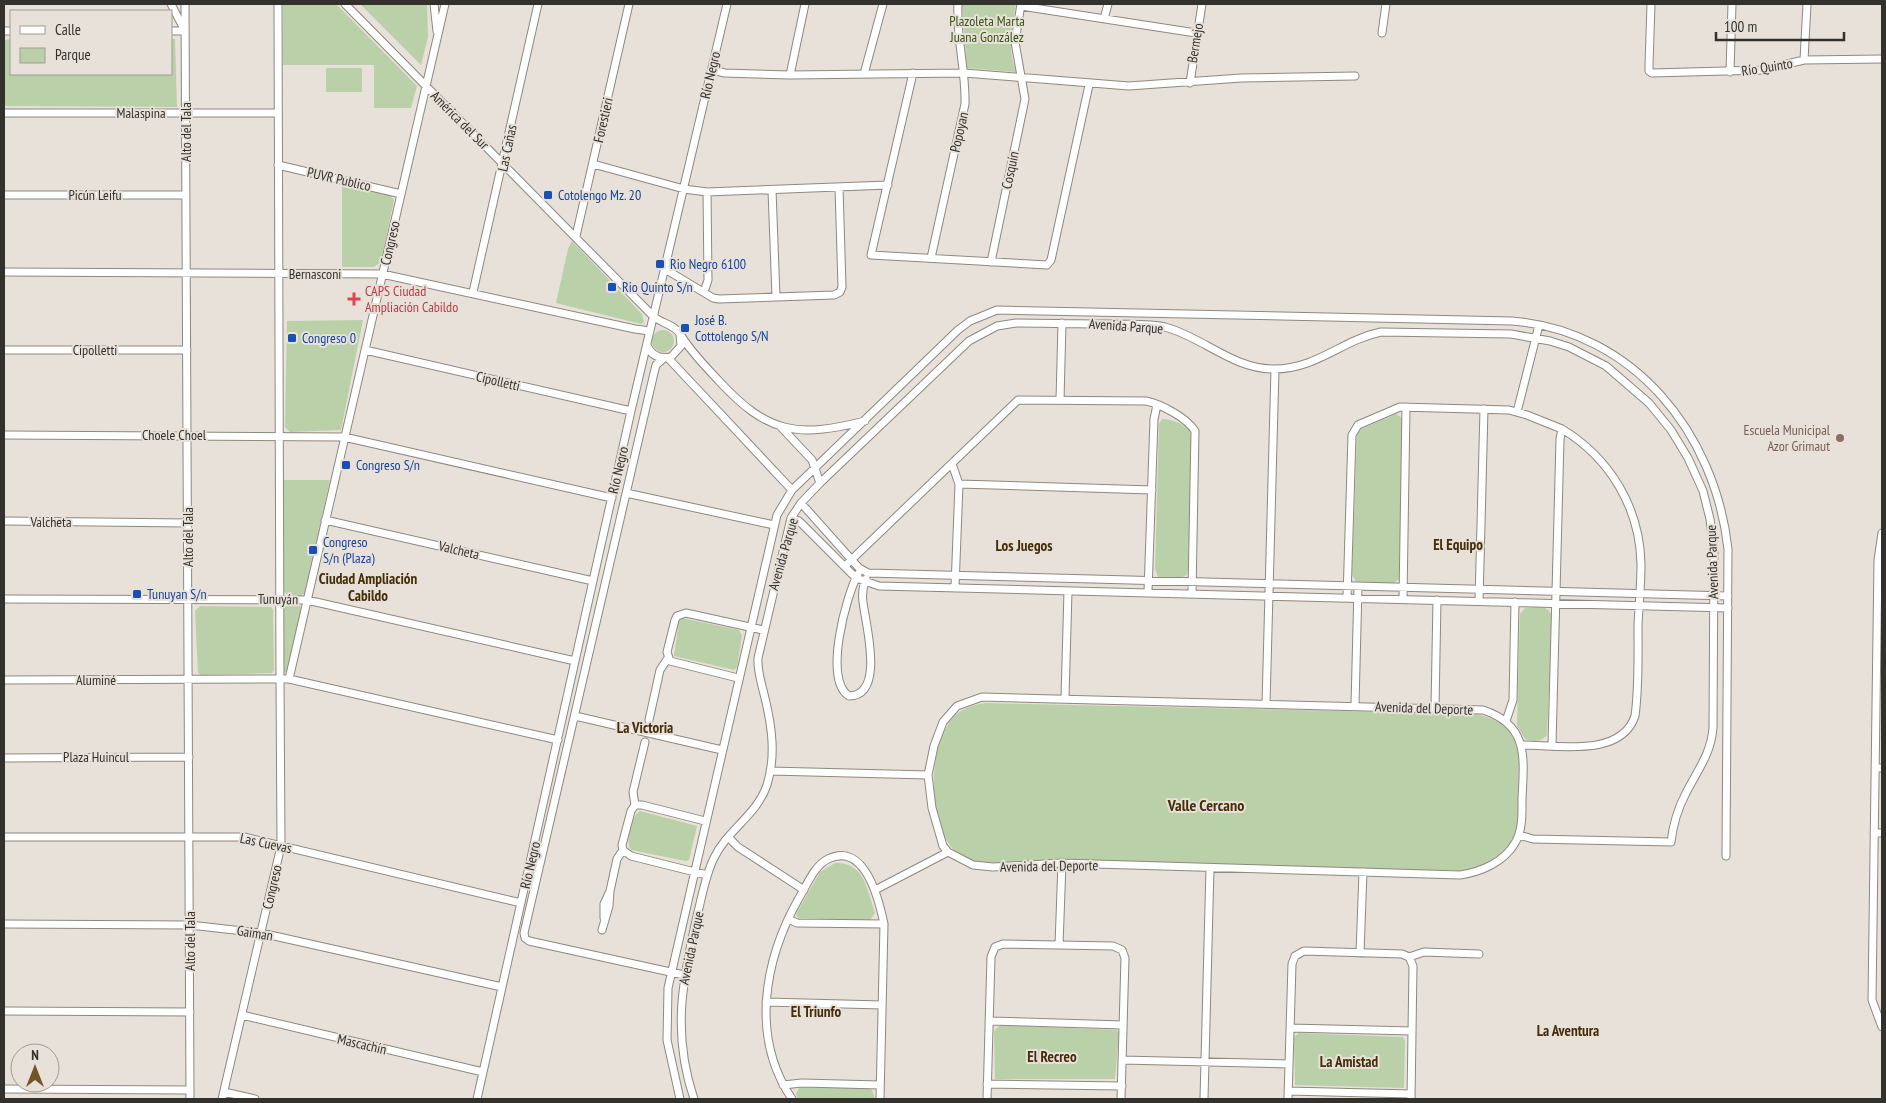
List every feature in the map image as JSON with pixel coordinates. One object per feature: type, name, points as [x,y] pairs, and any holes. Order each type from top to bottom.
[{"type":"street","points":[[172,4],[186,31],[172,31]]},
{"type":"street","name":"Alto del Tala","points":[[185,4],[190,1099]]},
{"type":"street","name":"Congreso","points":[[223,1096],[281,846],[278,599],[278,4]]},
{"type":"street","name":"América del Sur","points":[[345,4],[653,316],[665,324]]},
{"type":"street","points":[[434,4],[438,34]]},
{"type":"street","name":"Congreso","points":[[289,679],[324,520],[445,4]]},
{"type":"street","name":"Las Cañas","points":[[473,292],[504,164],[538,4]]},
{"type":"street","name":"Forestieri","points":[[576,236],[630,4]]},
{"type":"street","name":"Río Negro","points":[[477,1099],[631,411],[727,4]]},
{"type":"street","points":[[790,75],[805,4]]},
{"type":"street","points":[[864,74],[883,4]]},
{"type":"street","name":"Popoyan","points":[[930,258],[965,104],[964,73],[957,26],[958,4]]},
{"type":"street","points":[[1104,19],[1108,4]]},
{"type":"street","name":"Bermejo","points":[[1190,83],[1196,33],[1202,4]]},
{"type":"street","points":[[1382,33],[1386,4]]},
{"type":"street","name":"Río Quinto","points":[[1651,4],[1649,71],[1652,73],[1730,72],[1762,70],[1804,60],[1882,59]]},
{"type":"street","points":[[1730,72],[1732,4]]},
{"type":"street","points":[[1804,60],[1807,4]]},
{"type":"street","points":[[1021,5],[1196,33]]},
{"type":"street","name":"Cosquín","points":[[991,262],[1025,98],[1015,42],[1021,5]]},
{"type":"street","points":[[712,70],[725,73],[790,75],[964,73],[1089,84],[1154,86],[1241,78],[1355,76]]},
{"type":"street","points":[[913,73],[871,255],[1047,265],[1051,260],[1089,84]]},
{"type":"street","name":"Malaspina","points":[[4,113],[278,113]]},
{"type":"street","points":[[593,164],[684,189],[707,192],[888,186]]},
{"type":"street","name":"PUVR Publico","points":[[278,165],[401,194]]},
{"type":"street","points":[[665,269],[719,299],[834,296],[840,292],[842,287],[839,187]]},
{"type":"street","points":[[772,190],[776,297]]},
{"type":"street","points":[[704,292],[708,280],[707,192]]},
{"type":"street","name":"Picún Leifu","points":[[4,195],[186,195]]},
{"type":"street","name":"Bernasconi","points":[[4,272],[382,274],[473,292],[635,329],[650,330]]},
{"type":"street","name":"Avenida Parque","points":[[680,1099],[667,1040],[666,1007],[671,973],[738,678],[774,525],[780,507],[792,490],[958,330],[970,321],[996,310],[1499,320],[1539,325],[1570,333],[1606,351],[1638,373],[1676,413],[1700,450],[1722,508],[1728,549],[1726,856]]},
{"type":"street","points":[[1060,400],[1062,323]]},
{"type":"street","name":"Avenida Parque","points":[[694,1099],[685,1070],[680,1036],[684,976],[707,875],[714,857],[757,804],[767,785],[770,771],[772,730],[757,664],[791,518],[800,503],[820,483],[977,335],[1006,324],[1148,325],[1165,328],[1190,337],[1228,358],[1254,367],[1275,369],[1314,362],[1360,338],[1381,332],[1511,334],[1536,337],[1569,347],[1606,366],[1639,392],[1671,430],[1697,476],[1708,506],[1713,537],[1712,737],[1705,761],[1681,802],[1672,842],[1533,839],[1519,836]]},
{"type":"street","points":[[650,330],[656,326],[672,325],[691,350],[740,404],[759,418],[798,431],[815,431],[866,420]]},
{"type":"street","points":[[1517,412],[1539,325]]},
{"type":"street","points":[[666,358],[675,354],[681,346],[680,334]]},
{"type":"street","points":[[647,345],[656,356],[666,358],[792,490]]},
{"type":"street","name":"Cipolletti","points":[[4,350],[187,350]]},
{"type":"street","name":"Cipolletti","points":[[365,350],[631,411]]},
{"type":"street","name":"Río Negro","points":[[666,358],[656,365],[524,933],[525,938],[529,941],[671,973]]},
{"type":"street","points":[[1266,704],[1275,369]]},
{"type":"street","points":[[844,566],[1018,400],[1146,401],[1157,405],[1190,424],[1195,431],[1192,594]]},
{"type":"street","points":[[1148,592],[1154,419],[1157,405]]},
{"type":"street","points":[[880,406],[890,416]]},
{"type":"street","points":[[1402,599],[1406,407]]},
{"type":"street","points":[[1347,598],[1353,431],[1358,425],[1389,410],[1406,407],[1484,409],[1517,412],[1562,429],[1585,444],[1597,456],[1622,490],[1633,519],[1638,542],[1641,566],[1636,709],[1630,727],[1619,738],[1605,744],[1521,745]]},
{"type":"street","points":[[1479,601],[1484,409]]},
{"type":"street","points":[[776,424],[804,450],[816,467],[820,483]]},
{"type":"street","points":[[1552,745],[1560,439],[1562,429]]},
{"type":"street","name":"Choele Choel","points":[[4,434],[344,437],[612,498]]},
{"type":"street","points":[[952,464],[959,484],[955,587]]},
{"type":"street","points":[[959,484],[1152,490]]},
{"type":"street","points":[[626,493],[774,525]]},
{"type":"street","points":[[800,503],[851,560],[864,571],[1193,583],[1728,596]]},
{"type":"street","points":[[791,518],[799,521],[856,578],[864,583],[879,586],[1728,608]]},
{"type":"street","name":"Valcheta","points":[[324,520],[593,581]]},
{"type":"street","name":"Valcheta","points":[[4,521],[188,523]]},
{"type":"street","points":[[1882,533],[1878,560],[1878,768],[1872,899],[1872,1000],[1882,1027]]},
{"type":"street","points":[[864,571],[863,603],[870,645],[870,669],[865,688],[858,694],[849,696],[841,686],[836,656],[856,578],[864,571]]},
{"type":"street","points":[[1355,705],[1358,586]]},
{"type":"street","points":[[1066,698],[1068,591]]},
{"type":"street","name":"Tunuyán","points":[[4,600],[307,600],[576,661]]},
{"type":"street","points":[[1435,708],[1437,600]]},
{"type":"street","points":[[1515,602],[1513,700],[1506,721],[1516,734],[1521,745],[1523,772],[1522,822],[1519,836]]},
{"type":"street","points":[[649,720],[660,670],[668,658],[667,652],[674,620],[681,614],[686,613],[764,630]]},
{"type":"street","points":[[668,658],[676,663],[738,678]]},
{"type":"street","points":[[280,679],[289,679],[558,740]]},
{"type":"street","name":"Aluminé","points":[[4,680],[280,679]]},
{"type":"street","name":"Avenida del Deporte","points":[[1506,721],[1483,710],[1355,705],[991,697],[964,702],[957,706],[944,722],[934,746],[928,775],[936,826],[943,846],[948,852],[965,862],[983,867],[1062,863],[1363,872],[1472,873],[1498,861],[1510,850],[1519,836]]},
{"type":"street","points":[[575,716],[722,750]]},
{"type":"street","points":[[602,930],[604,918],[610,906],[610,892],[616,859],[623,850],[622,845],[631,811],[635,805],[633,792],[637,774],[641,767],[644,742]]},
{"type":"street","name":"Plaza Huincul","points":[[4,758],[189,757]]},
{"type":"street","points":[[770,771],[928,775]]},
{"type":"street","points":[[635,805],[642,805],[705,821]]},
{"type":"street","points":[[1874,833],[1882,833]]},
{"type":"street","name":"Las Cuevas","points":[[4,836],[238,836],[521,903]]},
{"type":"street","points":[[729,838],[738,847],[804,890]]},
{"type":"street","points":[[623,850],[631,856],[707,875]]},
{"type":"street","points":[[875,890],[948,852]]},
{"type":"street","points":[[792,1099],[783,1085],[768,1042],[766,1002],[774,957],[788,919],[804,890],[821,864],[840,856],[846,856],[858,864],[875,890],[884,924],[880,1099]]},
{"type":"street","points":[[1059,945],[1062,863]]},
{"type":"street","points":[[1204,1099],[1210,868]]},
{"type":"street","points":[[1360,953],[1363,872]]},
{"type":"street","points":[[1872,899],[1882,900]]},
{"type":"street","points":[[788,919],[797,923],[884,924]]},
{"type":"street","name":"Gaiman","points":[[4,924],[190,924],[261,933],[502,987]]},
{"type":"street","points":[[987,1099],[991,957],[995,947],[1003,944],[1113,946],[1122,950],[1125,958],[1121,1099]]},
{"type":"street","points":[[1288,1091],[1411,1097],[1413,966],[1409,958],[1402,954],[1304,951],[1295,956],[1292,964],[1288,1091],[1288,1099]]},
{"type":"street","points":[[1409,958],[1424,952],[1479,954]]},
{"type":"street","points":[[1873,963],[1882,963]]},
{"type":"street","points":[[671,973],[684,976]]},
{"type":"street","points":[[766,1002],[882,1005]]},
{"type":"street","points":[[4,1012],[190,1012]]},
{"type":"street","name":"Mascachín","points":[[242,1015],[483,1072]]},
{"type":"street","points":[[989,1021],[1123,1025]]},
{"type":"street","points":[[1290,1028],[1412,1031]]},
{"type":"street","points":[[1122,1060],[1289,1064]]},
{"type":"street","points":[[783,1085],[802,1083],[880,1085]]},
{"type":"street","points":[[987,1084],[1122,1086]]},
{"type":"street","points":[[4,1089],[190,1090]]},
{"type":"street","points":[[223,1096],[255,1099]]},
{"type":"green space","points":[[283,4],[336,4],[417,86],[411,108],[374,108],[374,65],[283,65]]},
{"type":"green space","points":[[360,4],[427,4],[428,37],[421,65]]},
{"type":"green space","name":"Plazoleta Marta Juana González","points":[[962,4],[1016,4],[1011,46],[1016,72],[967,68]]},
{"type":"green space","points":[[10,39],[10,75],[172,75],[172,39],[175,39],[177,107],[4,106],[4,40]]},
{"type":"green space","points":[[326,68],[362,68],[362,92],[326,92]]},
{"type":"green space","points":[[342,184],[390,195],[394,200],[381,262],[374,267],[342,267]]},
{"type":"green space","points":[[572,241],[642,314],[644,322],[641,324],[556,303],[568,249]]},
{"type":"green space","points":[[363,320],[341,430],[290,432],[285,427],[287,321]]},
{"type":"green space","points":[[663,330],[671,333],[674,341],[671,349],[663,352],[655,349],[652,341],[655,333]]},
{"type":"green space","points":[[1396,414],[1402,418],[1403,422],[1399,579],[1393,584],[1357,583],[1352,575],[1357,432]]},
{"type":"green space","points":[[1162,419],[1179,423],[1187,428],[1192,435],[1188,569],[1187,575],[1180,578],[1158,577],[1155,569],[1159,424]]},
{"type":"green space","points":[[282,480],[330,480],[305,593],[301,596],[288,596],[283,590]]},
{"type":"green space","points":[[200,606],[271,607],[273,610],[274,670],[272,673],[201,675],[198,673],[195,611]]},
{"type":"green space","points":[[285,606],[300,606],[303,610],[289,673],[283,672],[283,610]]},
{"type":"green space","points":[[1525,608],[1544,608],[1552,616],[1547,735],[1537,741],[1525,739],[1517,726],[1520,614]]},
{"type":"green space","points":[[682,618],[739,630],[742,636],[737,667],[734,670],[674,656],[679,621]]},
{"type":"green space","points":[[986,703],[1476,714],[1485,716],[1493,719],[1510,732],[1519,755],[1518,830],[1514,838],[1498,855],[1468,871],[1027,862],[979,863],[964,858],[952,847],[942,832],[934,792],[934,771],[943,733],[952,719],[959,712],[967,708]]},
{"type":"green space","points":[[640,811],[697,826],[689,860],[631,850],[628,841],[631,824],[636,814]]},
{"type":"green space","points":[[835,863],[853,867],[859,872],[867,887],[875,913],[870,920],[798,918],[796,914],[820,872]]},
{"type":"green space","points":[[1000,1025],[1117,1030],[1119,1033],[1115,1079],[995,1079],[994,1031]]},
{"type":"green space","points":[[1299,1033],[1403,1037],[1405,1041],[1404,1088],[1295,1085],[1294,1037]]},
{"type":"green space","points":[[799,1088],[867,1088],[872,1090],[875,1099],[798,1099],[796,1094]]},
{"type":"place","name":"Cotolengo Mz. 20","points":[[548,195]]},
{"type":"place","name":"Rio Negro 6100","points":[[660,264]]},
{"type":"place","name":"Rio Quinto S/n","points":[[612,287]]},
{"type":"place","name":"CAPS Ciudad Ampliación Cabildo","points":[[354,299]]},
{"type":"place","name":"José B. Cottolengo S/N","points":[[685,328]]},
{"type":"place","name":"Congreso 0","points":[[292,338]]},
{"type":"place","name":"Escuela Municipal Azor Grimaut","points":[[1840,438]]},
{"type":"place","name":"Congreso S/n","points":[[346,465]]},
{"type":"place","name":"Congreso S/n (Plaza)","points":[[313,550]]},
{"type":"place","name":"Tunuyan S/n","points":[[137,594]]},
{"type":"district","name":"El Equipo","points":[[1458,545]]},
{"type":"district","name":"Los Juegos","points":[[1024,546]]},
{"type":"district","name":"Ciudad Ampliación Cabildo","points":[[368,588]]},
{"type":"district","name":"La Victoria","points":[[645,728]]},
{"type":"district","name":"Valle Cercano","points":[[1206,805]]},
{"type":"district","name":"El Triunfo","points":[[816,1012]]},
{"type":"district","name":"La Aventura","points":[[1568,1031]]},
{"type":"district","name":"El Recreo","points":[[1052,1057]]},
{"type":"district","name":"La Amistad","points":[[1349,1062]]}]
